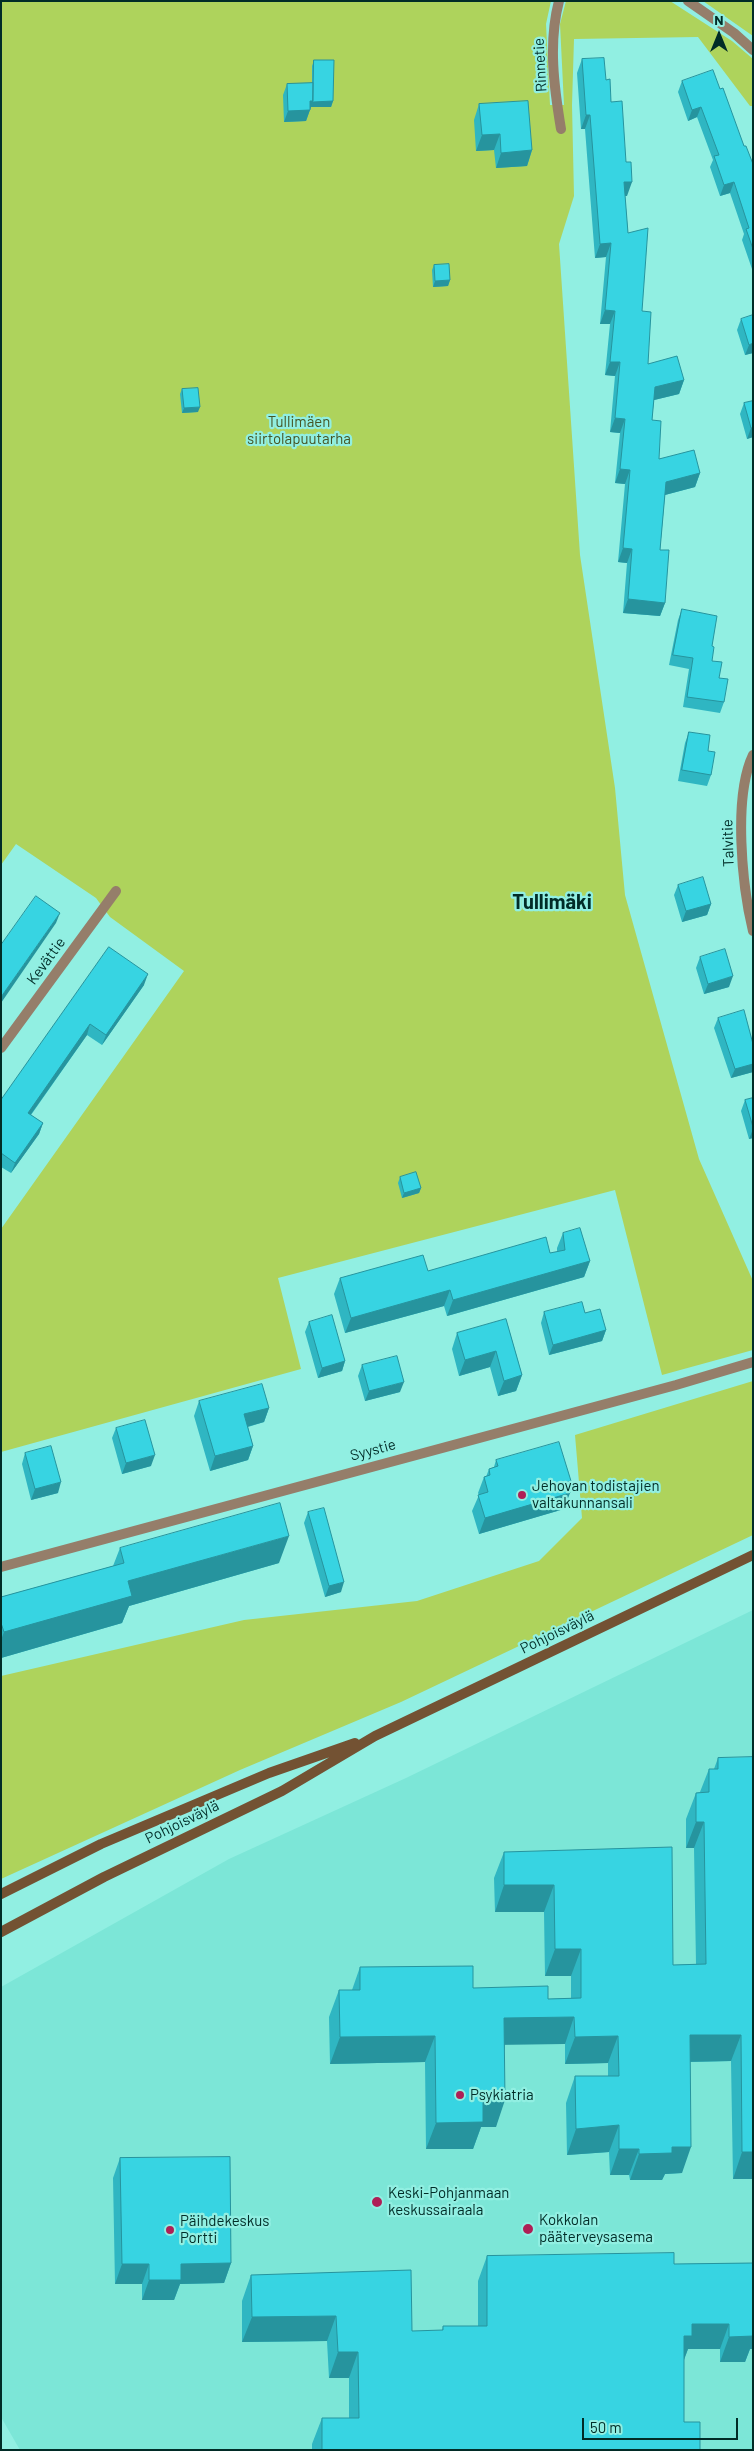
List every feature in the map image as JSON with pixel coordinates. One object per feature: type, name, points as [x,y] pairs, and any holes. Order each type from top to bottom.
[{"type":"main road","name":"Pohjoisväylä","points":[[1,1932],[113,1872],[282,1791],[375,1736],[753,1554]]},
{"type":"main road","name":"Pohjoisväylä","points":[[1,1894],[101,1844],[270,1773],[375,1736]]},
{"type":"street","name":"Rinnetie","points":[[559,1],[553,23],[553,60],[561,129]]},
{"type":"street","points":[[688,1],[734,33],[753,50]]},
{"type":"street","name":"Talvitie","points":[[753,755],[746,770],[742,846],[753,931]]},
{"type":"street","name":"Kevättie","points":[[1,1048],[116,891]]},
{"type":"street","name":"Syystie","points":[[1,1567],[676,1385],[753,1362]]},
{"type":"shaded area","name":"Keski-Pohjanmaan keskussairaala","points":[[753,1610],[753,2450],[20,2450],[1,2417],[1,1987],[229,1859],[406,1778]]},
{"type":"green space","name":"Tullimäen siirtolapuutarha","points":[[1,1],[551,1],[546,24],[550,105],[564,105],[560,24],[566,1],[670,1],[732,41],[753,59],[753,106],[750,106],[698,37],[574,39],[572,105],[574,196],[559,244],[580,555],[615,788],[625,895],[699,1159],[753,1281],[753,1350],[662,1375],[615,1190],[278,1278],[301,1369],[1,1452],[1,1229],[184,971],[110,917],[96,898],[16,844],[1,865]]},
{"type":"green space","points":[[703,1],[753,1],[753,36]]},
{"type":"green space","points":[[753,1381],[753,1535],[401,1702],[240,1770],[1,1879],[1,1676],[244,1620],[417,1601],[539,1561],[582,1518],[575,1435]]},
{"type":"building","points":[[604,58],[606,80],[610,79],[611,102],[622,101],[626,162],[631,162],[632,182],[624,182],[628,233],[648,228],[642,311],[651,312],[648,364],[677,356],[684,380],[655,387],[652,420],[661,421],[659,459],[694,450],[700,473],[666,482],[660,550],[669,550],[665,603],[628,599],[632,549],[623,548],[630,470],[620,469],[625,419],[615,418],[620,362],[610,362],[615,311],[605,310],[611,243],[600,244],[590,115],[586,115],[582,59]]},
{"type":"building","points":[[314,60],[334,60],[333,101],[313,102]]},
{"type":"building","points":[[713,70],[720,89],[723,88],[744,146],[746,146],[753,164],[753,249],[746,229],[749,228],[734,182],[724,185],[714,156],[719,155],[701,107],[692,110],[682,81]]},
{"type":"building","points":[[313,83],[313,101],[310,101],[310,110],[288,111],[287,84]]},
{"type":"building","points":[[528,101],[532,150],[501,153],[500,134],[482,135],[479,104]]},
{"type":"building","points":[[449,264],[450,280],[435,281],[434,265]]},
{"type":"building","points":[[753,315],[753,343],[749,345],[741,319]]},
{"type":"building","points":[[198,388],[200,407],[184,408],[182,389]]},
{"type":"building","points":[[753,401],[753,428],[751,428],[744,403]]},
{"type":"building","points":[[682,609],[717,616],[712,646],[714,647],[712,661],[722,662],[719,678],[728,679],[724,702],[687,697],[693,658],[673,655]]},
{"type":"building","points":[[689,732],[710,735],[708,751],[715,752],[711,775],[682,770]]},
{"type":"building","points":[[703,877],[711,904],[686,911],[678,885]]},
{"type":"building","points":[[36,896],[60,913],[1,997],[1,945]]},
{"type":"building","points":[[109,947],[148,974],[106,1035],[90,1024],[28,1113],[43,1123],[15,1163],[1,1153],[1,1100]]},
{"type":"building","points":[[725,949],[733,976],[708,984],[700,957]]},
{"type":"building","points":[[744,1010],[753,1044],[753,1064],[735,1069],[718,1018]]},
{"type":"building","points":[[753,1098],[753,1127],[745,1100]]},
{"type":"building","points":[[416,1172],[421,1188],[404,1193],[400,1177]]},
{"type":"building","points":[[580,1228],[590,1261],[453,1300],[450,1290],[351,1318],[340,1278],[423,1255],[428,1271],[546,1237],[550,1253],[565,1250],[563,1233]]},
{"type":"building","points":[[582,1302],[585,1313],[600,1309],[606,1330],[553,1345],[544,1312]]},
{"type":"building","points":[[332,1315],[345,1361],[322,1368],[309,1322]]},
{"type":"building","points":[[506,1319],[522,1375],[504,1381],[496,1351],[465,1360],[457,1333]]},
{"type":"building","points":[[397,1356],[404,1382],[369,1391],[362,1365]]},
{"type":"building","points":[[262,1384],[269,1408],[244,1414],[253,1446],[215,1456],[199,1401]]},
{"type":"building","points":[[145,1420],[155,1455],[126,1463],[116,1428]]},
{"type":"building","name":"Jehovan todistajien valtakunnansali","points":[[559,1442],[571,1481],[567,1482],[570,1493],[485,1518],[478,1495],[488,1492],[484,1477],[490,1475],[489,1469],[498,1466],[496,1460]]},
{"type":"building","points":[[51,1446],[61,1482],[35,1489],[25,1453]]},
{"type":"building","points":[[280,1503],[289,1536],[128,1581],[132,1596],[4,1632],[1,1623],[1,1597],[124,1563],[120,1548]]},
{"type":"building","points":[[324,1508],[344,1582],[329,1586],[308,1512]]},
{"type":"building","points":[[753,1757],[753,2152],[742,2152],[741,2035],[690,2035],[691,2147],[672,2147],[672,2153],[639,2154],[639,2149],[619,2149],[619,2125],[576,2129],[575,2076],[619,2076],[618,2036],[575,2037],[574,2017],[504,2018],[505,2100],[483,2100],[483,2122],[436,2123],[435,2036],[340,2037],[339,1990],[360,1990],[360,1967],[473,1966],[473,1988],[548,1986],[548,1999],[581,1998],[581,1949],[555,1949],[554,1885],[504,1885],[504,1852],[672,1847],[673,1965],[706,1964],[704,1822],[696,1822],[696,1793],[709,1792],[709,1769],[718,1769],[718,1758]]},
{"type":"building","name":"Päihdekeskus Portti","points":[[230,2157],[231,2263],[181,2264],[181,2280],[149,2280],[149,2264],[122,2264],[120,2158]]},
{"type":"building","points":[[674,2253],[674,2264],[753,2263],[753,2336],[729,2337],[729,2324],[692,2324],[692,2336],[684,2336],[684,2422],[700,2422],[700,2450],[322,2450],[322,2418],[359,2418],[358,2352],[338,2352],[336,2316],[252,2317],[251,2275],[411,2270],[412,2331],[443,2330],[443,2326],[487,2326],[487,2256]]},
{"type":"place","name":"Jehovan todistajien valtakunnansali","points":[[522,1495]]},
{"type":"place","name":"Psykiatria","points":[[460,2095]]},
{"type":"place","name":"Keski-Pohjanmaan keskussairaala","points":[[377,2202]]},
{"type":"place","name":"Kokkolan pääterveysasema","points":[[528,2229]]},
{"type":"place","name":"Päihdekeskus Portti","points":[[170,2230]]},
{"type":"district","name":"Tullimäki","points":[[552,902]]}]
